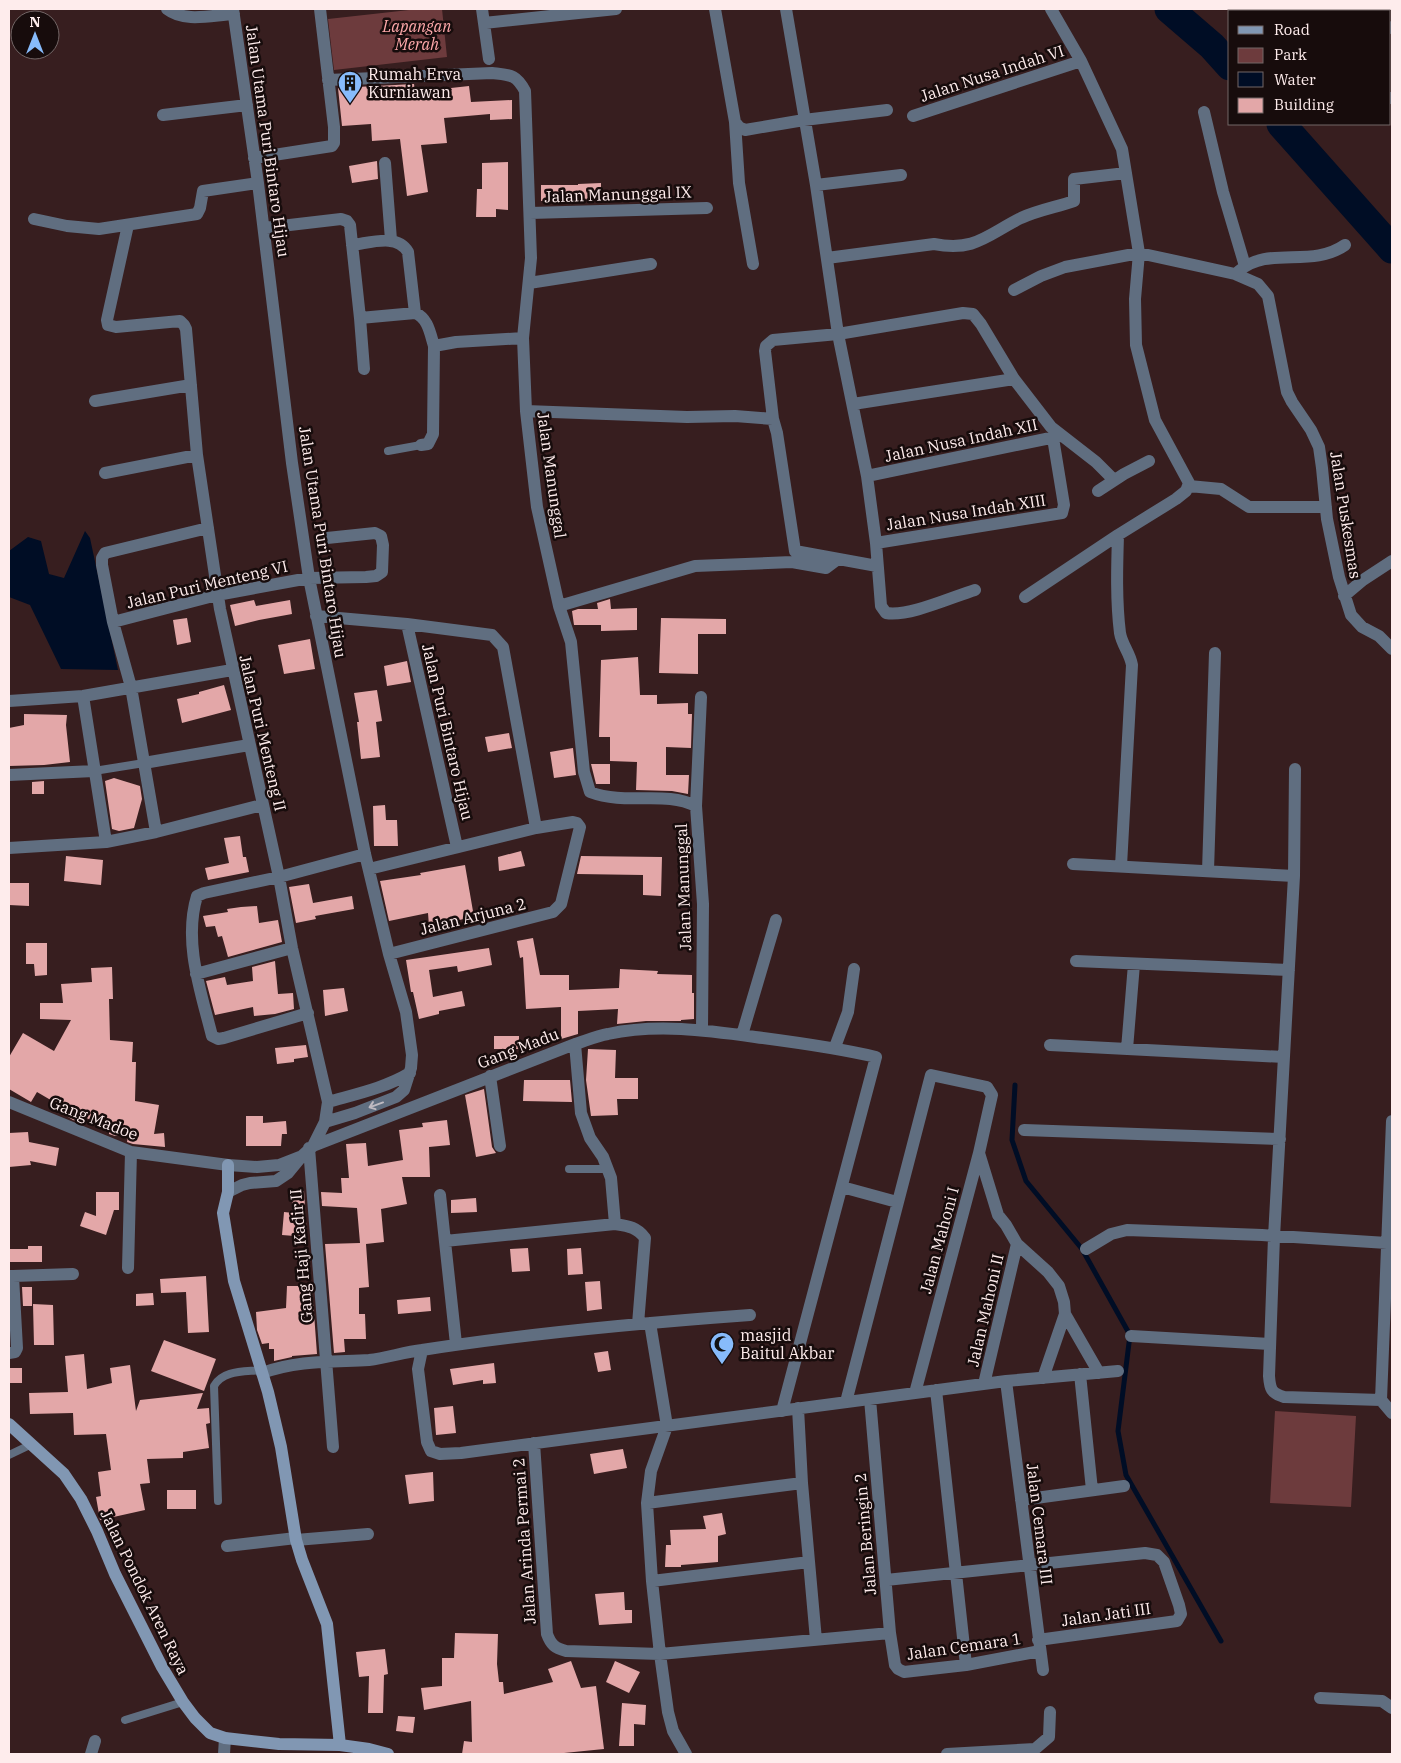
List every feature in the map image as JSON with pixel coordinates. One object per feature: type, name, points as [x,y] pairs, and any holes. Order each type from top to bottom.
[{"type":"street","points":[[167,9],[175,15],[184,17],[233,11]]},
{"type":"street","points":[[254,158],[332,146],[334,143],[335,135],[320,9]]},
{"type":"street","points":[[482,9],[489,59]]},
{"type":"street","points":[[484,24],[616,9]]},
{"type":"street","points":[[715,9],[735,122],[739,183],[753,264]]},
{"type":"street","points":[[786,9],[816,185],[838,334],[867,476],[876,543],[881,606],[886,613],[907,612],[976,590]]},
{"type":"street","points":[[1051,9],[1081,61],[1122,149],[1139,253],[1135,299],[1136,345],[1155,420],[1189,484]]},
{"type":"street","name":"Jalan Utama Puri Bintaro Hijau","points":[[233,11],[258,183],[293,472],[309,578],[365,854],[409,1028],[412,1055],[410,1074],[404,1090],[396,1097],[355,1113],[324,1122]]},
{"type":"street","name":"Jalan Nusa Indah VI","points":[[913,116],[1081,61]]},
{"type":"street","name":"Jalan Manunggal","points":[[328,80],[492,73],[513,75],[525,91],[531,258],[523,338],[526,410],[537,507],[559,606],[571,642],[584,772],[590,792],[602,796],[628,800],[674,798],[696,806],[703,904],[702,1030]]},
{"type":"street","points":[[163,115],[247,106]]},
{"type":"street","points":[[735,122],[745,130],[804,120],[886,110]]},
{"type":"street","points":[[1204,112],[1240,270],[1256,260],[1326,255],[1334,253],[1345,245]]},
{"type":"street","points":[[386,164],[391,240]]},
{"type":"street","points":[[816,185],[901,174]]},
{"type":"street","points":[[827,258],[934,244],[950,248],[974,243],[1021,218],[1074,201],[1074,179],[1126,174]]},
{"type":"street","points":[[34,219],[67,226],[99,229],[197,214],[203,191],[258,183]]},
{"type":"street","name":"Jalan Manunggal IX","points":[[530,213],[707,208]]},
{"type":"street","points":[[264,228],[341,219],[348,221],[350,225],[364,369]]},
{"type":"street","name":"Jalan Puri Menteng II","points":[[128,225],[107,320],[108,325],[116,328],[180,321],[186,329],[197,455],[217,595],[279,877],[292,948],[328,1102]]},
{"type":"street","points":[[352,245],[391,240],[404,246],[408,252],[415,313]]},
{"type":"street","points":[[1014,290],[1065,267],[1139,253]]},
{"type":"street","name":"Jalan Puskesmas","points":[[1139,253],[1240,270],[1258,284],[1268,296],[1287,392],[1311,430],[1318,447],[1338,578],[1344,596],[1351,615],[1362,626],[1380,636],[1392,649]]},
{"type":"street","points":[[529,284],[651,264]]},
{"type":"street","points":[[360,318],[415,313],[424,318],[434,346],[433,434],[428,444],[421,445]]},
{"type":"street","points":[[877,566],[795,551],[777,433],[773,419],[766,352],[766,346],[773,340],[838,334],[963,313],[973,314],[1014,379],[1052,427],[1057,437],[1082,451],[1114,480]]},
{"type":"street","points":[[434,346],[456,342],[523,338]]},
{"type":"street","points":[[853,404],[1014,379]]},
{"type":"street","points":[[95,401],[191,386]]},
{"type":"street","points":[[526,410],[686,417],[735,416],[773,419]]},
{"type":"street","name":"Jalan Nusa Indah XII","points":[[867,476],[1057,437]]},
{"type":"street","name":"Jalan Nusa Indah XIII","points":[[876,543],[1062,513],[1064,505],[1057,437]]},
{"type":"street","points":[[105,472],[197,455]]},
{"type":"street","points":[[1098,492],[1114,480],[1149,461]]},
{"type":"street","points":[[1189,484],[1221,489],[1249,507],[1326,506]]},
{"type":"street","points":[[1025,597],[1176,499],[1186,491],[1189,484]]},
{"type":"street","points":[[156,832],[131,687],[113,622],[102,558],[105,554],[208,528]]},
{"type":"street","name":"Jalan Puri Menteng VI","points":[[113,622],[217,595],[309,578],[366,577],[376,576],[382,572],[383,545],[381,536],[375,533],[327,538]]},
{"type":"street","points":[[1118,535],[1117,574],[1120,632],[1122,643],[1131,658],[1132,665],[1121,866]]},
{"type":"street","points":[[559,606],[695,566],[792,562],[826,568],[838,559]]},
{"type":"street","points":[[1344,596],[1363,580],[1392,561]]},
{"type":"street","name":"Jalan Puri Bintaro Hijau","points":[[316,616],[407,624],[492,635],[503,647],[536,828]]},
{"type":"street","name":"Jalan Puri Bintaro Hijau","points":[[407,624],[457,848]]},
{"type":"street","points":[[1208,871],[1215,653]]},
{"type":"street","points":[[9,701],[82,696],[232,670]]},
{"type":"street","points":[[82,696],[106,842]]},
{"type":"street","points":[[696,806],[701,698]]},
{"type":"street","points":[[144,763],[249,745]]},
{"type":"street","points":[[1295,769],[1294,876],[1274,1237],[1270,1388],[1276,1394],[1284,1397],[1380,1400],[1392,1413]]},
{"type":"street","points":[[9,775],[94,771]]},
{"type":"street","points":[[9,848],[106,842],[156,832],[262,805]]},
{"type":"street","name":"Jalan Arjuna 2","points":[[389,954],[553,912],[561,904],[580,827],[577,823],[573,822],[536,828]]},
{"type":"street","points":[[369,869],[536,828]]},
{"type":"street","points":[[308,1013],[224,1038],[218,1039],[212,1036],[196,974],[192,943],[197,896],[365,854]]},
{"type":"street","points":[[1073,864],[1294,876]]},
{"type":"street","points":[[742,1035],[776,920]]},
{"type":"street","points":[[196,974],[292,948]]},
{"type":"street","points":[[1076,961],[1289,970]]},
{"type":"street","points":[[1128,1049],[1134,964]]},
{"type":"street","points":[[835,1047],[848,1012],[854,968]]},
{"type":"street","name":"Gang Madu","points":[[228,1166],[257,1167],[279,1165],[308,1150],[490,1076],[575,1044],[607,1034],[672,1028],[835,1047],[876,1057],[842,1187]]},
{"type":"street","points":[[575,1044],[581,1113],[590,1138],[608,1169],[613,1190],[615,1224]]},
{"type":"street","points":[[1050,1045],[1284,1057]]},
{"type":"street","points":[[228,1192],[250,1183],[276,1181],[288,1173],[308,1150],[324,1122],[328,1102],[382,1086],[410,1074]]},
{"type":"street","name":"Jalan Mahoni I","points":[[897,1202],[931,1075],[987,1087],[992,1095],[980,1153],[915,1393]]},
{"type":"street","points":[[490,1076],[500,1146]]},
{"type":"street","name":"Gang Madoe","points":[[9,1102],[131,1152],[228,1166]]},
{"type":"street","points":[[1380,1400],[1388,1276],[1387,1243],[1392,1121]]},
{"type":"street","points":[[1024,1130],[1280,1139]]},
{"type":"street","name":"Gang Haji Kadir II","points":[[308,1150],[333,1447]]},
{"type":"street","points":[[128,1268],[131,1152]]},
{"type":"street","points":[[980,1153],[998,1214],[1017,1244],[1048,1272],[1059,1286],[1066,1314],[1099,1373]]},
{"type":"street","points":[[228,1166],[228,1192],[223,1214],[232,1272],[281,1447],[296,1539],[327,1624],[340,1745]]},
{"type":"street","points":[[782,1411],[842,1187],[897,1202],[846,1402]]},
{"type":"street","points":[[440,1195],[456,1344]]},
{"type":"street","points":[[445,1241],[615,1224],[634,1227],[645,1238],[644,1323],[667,1426],[652,1471],[648,1503],[652,1581],[668,1712],[673,1731],[686,1754]]},
{"type":"street","points":[[1086,1249],[1111,1234],[1128,1230],[1387,1243]]},
{"type":"street","name":"Jalan Mahoni II","points":[[984,1384],[1017,1244]]},
{"type":"street","points":[[9,1353],[15,1352],[17,1348],[11,1276],[73,1274]]},
{"type":"street","points":[[1043,1378],[1066,1314]]},
{"type":"street","points":[[261,1372],[304,1362],[368,1360],[456,1344],[644,1323],[750,1315]]},
{"type":"street","points":[[1131,1336],[1270,1344]]},
{"type":"street","name":"Jalan Arinda Permai 2","points":[[422,1350],[418,1368],[427,1442],[431,1450],[440,1454],[1006,1381],[1118,1371]]},
{"type":"street","points":[[1080,1374],[1092,1490]]},
{"type":"street","name":"Jalan Cemara III","points":[[1006,1381],[1043,1670]]},
{"type":"street","points":[[936,1390],[966,1665]]},
{"type":"street","name":"Jalan Beringin 2","points":[[870,1399],[890,1633],[895,1665]]},
{"type":"street","points":[[798,1408],[802,1483],[816,1640]]},
{"type":"street","name":"Jalan Pondok Aren Raya","points":[[9,1424],[64,1474],[81,1499],[144,1634],[182,1702],[210,1733],[225,1738],[279,1744],[340,1745],[388,1754]]},
{"type":"street","name":"Jalan Arinda Permai 2","points":[[534,1443],[547,1634],[555,1648],[566,1652],[660,1654],[890,1633]]},
{"type":"street","points":[[648,1503],[802,1483]]},
{"type":"street","points":[[1021,1500],[1124,1486]]},
{"type":"street","points":[[227,1546],[368,1534]]},
{"type":"street","name":"Jalan Jati III","points":[[1029,1564],[1145,1553],[1157,1556],[1164,1562],[1179,1604],[1180,1614],[1177,1621],[1039,1646]]},
{"type":"street","points":[[652,1581],[809,1562]]},
{"type":"street","points":[[886,1580],[1029,1564]]},
{"type":"street","name":"Jalan Cemara 1","points":[[895,1665],[904,1672],[966,1665],[1039,1646]]},
{"type":"street","points":[[1320,1698],[1382,1700],[1392,1708]]},
{"type":"street","points":[[947,1754],[1035,1748],[1049,1737],[1050,1712]]},
{"type":"street","points":[[224,1754],[225,1738]]},
{"type":"street","points":[[91,1754],[95,1741]]},
{"type":"lane","points":[[388,451],[421,445]]},
{"type":"lane","points":[[94,771],[144,763]]},
{"type":"lane","points":[[569,1169],[608,1169]]},
{"type":"lane","points":[[218,1501],[214,1386],[219,1377],[225,1375],[261,1372]]},
{"type":"lane","points":[[9,1455],[32,1444]]},
{"type":"lane","points":[[124,1720],[182,1702]]},
{"type":"green space","name":"Lapangan Merah","points":[[418,9],[442,9],[447,57],[334,70],[328,19]]},
{"type":"green space","points":[[1275,1411],[1356,1416],[1351,1507],[1270,1503]]},
{"type":"water","points":[[85,531],[90,538],[118,670],[61,669],[30,605],[9,597],[9,551],[28,537],[41,541],[49,574],[64,578]]},
{"type":"building","points":[[414,84],[415,92],[452,90],[451,88],[469,86],[471,102],[512,100],[512,119],[490,120],[490,114],[444,118],[447,143],[421,145],[428,192],[407,196],[400,139],[372,141],[371,124],[342,126],[338,88]]},
{"type":"building","points":[[377,161],[378,179],[352,183],[349,166]]},
{"type":"building","points":[[508,162],[508,210],[496,209],[496,217],[476,217],[477,189],[482,189],[482,163]]},
{"type":"building","points":[[601,183],[601,199],[541,201],[541,185]]},
{"type":"building","points":[[610,599],[611,609],[637,608],[637,630],[601,631],[601,625],[574,625],[572,611],[578,609],[598,609],[597,603]]},
{"type":"building","points":[[254,600],[256,606],[290,600],[292,614],[235,626],[230,605]]},
{"type":"building","points":[[187,618],[191,642],[177,645],[173,620]]},
{"type":"building","points":[[661,618],[726,619],[726,634],[698,634],[698,674],[659,673]]},
{"type":"building","points":[[310,639],[315,669],[284,674],[278,645]]},
{"type":"building","points":[[638,657],[640,695],[657,695],[657,704],[688,703],[688,714],[692,714],[691,748],[666,747],[666,775],[689,775],[688,794],[672,791],[636,790],[637,762],[610,761],[610,737],[599,737],[601,660]]},
{"type":"building","points":[[407,661],[411,682],[387,686],[384,666]]},
{"type":"building","points":[[224,685],[231,710],[182,723],[177,699]]},
{"type":"building","points":[[377,690],[382,721],[376,722],[380,757],[361,759],[357,722],[359,722],[354,693]]},
{"type":"building","points":[[24,714],[67,715],[66,725],[70,762],[9,766],[9,728],[24,725]]},
{"type":"building","points":[[509,733],[512,748],[488,752],[485,737]]},
{"type":"building","points":[[573,748],[576,775],[554,778],[550,752]]},
{"type":"building","points":[[591,764],[610,764],[610,784],[596,784]]},
{"type":"building","points":[[114,778],[140,786],[142,799],[134,828],[119,831],[112,829],[105,781]]},
{"type":"building","points":[[44,781],[44,794],[32,794],[32,782]]},
{"type":"building","points":[[385,805],[386,820],[397,820],[398,846],[374,846],[373,806]]},
{"type":"building","points":[[240,836],[243,857],[246,857],[249,872],[208,880],[205,868],[229,863],[224,838]]},
{"type":"building","points":[[521,851],[525,866],[499,871],[498,857]]},
{"type":"building","points":[[66,856],[103,860],[101,885],[64,881]]},
{"type":"building","points":[[581,856],[662,857],[661,896],[643,895],[643,875],[577,874]]},
{"type":"building","points":[[465,865],[474,917],[429,926],[428,913],[389,921],[380,881],[421,875],[420,873]]},
{"type":"building","points":[[9,883],[29,883],[29,906],[9,905]]},
{"type":"building","points":[[309,884],[313,903],[352,896],[354,909],[315,916],[316,919],[296,923],[289,887]]},
{"type":"building","points":[[257,906],[259,923],[278,920],[282,942],[228,957],[222,936],[218,937],[215,926],[206,927],[203,916],[228,912],[227,909]]},
{"type":"building","points":[[533,938],[540,975],[569,975],[569,990],[619,988],[620,969],[658,971],[657,974],[692,975],[694,1019],[617,1024],[618,1009],[578,1011],[578,1034],[561,1039],[561,1007],[526,1009],[523,957],[520,958],[517,941]]},
{"type":"building","points":[[26,943],[47,943],[47,975],[35,976],[34,964],[26,964]]},
{"type":"building","points":[[489,948],[492,965],[458,972],[457,966],[429,970],[433,997],[462,991],[465,1006],[439,1011],[439,1014],[419,1019],[413,992],[411,992],[406,960]]},
{"type":"building","points":[[275,961],[278,994],[293,993],[294,1009],[275,1014],[254,1016],[253,1007],[215,1015],[206,981],[225,977],[227,985],[253,981],[252,967]]},
{"type":"building","points":[[112,967],[113,999],[109,999],[110,1040],[133,1042],[132,1062],[136,1062],[135,1101],[159,1105],[154,1134],[164,1133],[165,1147],[127,1142],[128,1136],[109,1134],[109,1130],[83,1116],[80,1122],[73,1120],[63,1114],[66,1109],[37,1092],[31,1102],[9,1089],[9,1057],[23,1033],[54,1051],[71,1020],[40,1019],[40,1003],[63,1003],[61,984],[92,982],[91,968]]},
{"type":"building","points":[[344,988],[348,1011],[325,1016],[323,990]]},
{"type":"building","points":[[494,1036],[519,1036],[519,1049],[494,1049]]},
{"type":"building","points":[[306,1045],[308,1057],[294,1059],[294,1062],[277,1064],[275,1048]]},
{"type":"building","points":[[588,1049],[616,1050],[615,1078],[638,1078],[638,1099],[617,1099],[618,1115],[591,1116],[586,1080]]},
{"type":"building","points":[[524,1080],[570,1080],[572,1102],[523,1101]]},
{"type":"building","points":[[484,1089],[492,1147],[496,1153],[476,1157],[465,1095]]},
{"type":"building","points":[[246,1116],[263,1116],[263,1123],[286,1121],[287,1134],[282,1134],[281,1146],[246,1146]]},
{"type":"building","points":[[447,1120],[450,1145],[429,1147],[430,1177],[402,1177],[407,1204],[381,1209],[384,1242],[366,1244],[369,1287],[359,1288],[359,1314],[365,1314],[366,1339],[344,1339],[345,1352],[334,1353],[325,1244],[360,1243],[357,1208],[322,1206],[321,1192],[342,1193],[341,1178],[349,1178],[346,1144],[366,1143],[368,1166],[403,1160],[399,1130],[423,1127],[422,1123]]},
{"type":"building","points":[[28,1132],[29,1142],[59,1148],[56,1166],[30,1161],[31,1165],[9,1167],[9,1133]]},
{"type":"building","points":[[304,1191],[307,1237],[282,1235],[284,1212],[293,1213],[292,1192]]},
{"type":"building","points":[[96,1192],[119,1192],[119,1210],[114,1210],[106,1235],[80,1226],[85,1212],[96,1216]]},
{"type":"building","points":[[476,1198],[477,1212],[451,1213],[451,1200]]},
{"type":"building","points":[[28,1246],[42,1246],[42,1262],[9,1262],[9,1249],[28,1249]]},
{"type":"building","points":[[528,1248],[530,1271],[512,1272],[510,1249]]},
{"type":"building","points":[[581,1248],[583,1274],[568,1275],[567,1249]]},
{"type":"building","points":[[206,1276],[209,1332],[188,1333],[186,1292],[161,1293],[160,1279]]},
{"type":"building","points":[[600,1281],[602,1309],[587,1311],[585,1282]]},
{"type":"building","points":[[287,1286],[312,1286],[317,1354],[292,1356],[274,1361],[274,1349],[269,1349],[269,1343],[262,1344],[257,1330],[256,1312],[286,1308]]},
{"type":"building","points":[[22,1287],[32,1287],[32,1306],[23,1306]]},
{"type":"building","points":[[153,1293],[154,1305],[136,1306],[136,1294]]},
{"type":"building","points":[[430,1297],[431,1311],[398,1314],[397,1300]]},
{"type":"building","points":[[33,1304],[53,1305],[54,1345],[34,1345]]},
{"type":"building","points":[[164,1340],[216,1359],[204,1391],[151,1371]]},
{"type":"building","points":[[608,1351],[611,1370],[598,1372],[594,1353]]},
{"type":"building","points":[[84,1354],[87,1389],[112,1383],[110,1368],[130,1365],[136,1411],[140,1400],[203,1393],[197,1409],[209,1408],[210,1423],[206,1424],[209,1448],[183,1452],[183,1458],[147,1459],[150,1483],[140,1484],[145,1510],[100,1520],[96,1497],[101,1496],[98,1472],[111,1470],[106,1434],[74,1435],[73,1413],[30,1414],[29,1393],[68,1392],[65,1356]]},
{"type":"building","points":[[494,1363],[496,1383],[483,1384],[483,1380],[453,1385],[450,1369]]},
{"type":"building","points":[[9,1368],[22,1368],[22,1383],[9,1383]]},
{"type":"building","points":[[453,1406],[456,1433],[436,1435],[434,1408]]},
{"type":"building","points":[[623,1449],[627,1468],[594,1474],[590,1454]]},
{"type":"building","points":[[433,1472],[434,1501],[409,1504],[405,1475]]},
{"type":"building","points":[[167,1490],[196,1490],[196,1509],[167,1509]]},
{"type":"building","points":[[722,1513],[726,1534],[718,1536],[718,1562],[681,1565],[681,1567],[665,1567],[666,1545],[671,1545],[670,1530],[706,1529],[703,1516]]},
{"type":"building","points":[[624,1592],[625,1610],[632,1610],[632,1623],[599,1625],[595,1594]]},
{"type":"building","points":[[455,1633],[498,1634],[497,1664],[499,1682],[503,1682],[504,1694],[553,1682],[548,1669],[571,1661],[581,1688],[596,1686],[604,1749],[554,1754],[462,1754],[464,1741],[472,1742],[471,1701],[424,1710],[421,1688],[442,1686],[442,1658],[454,1658]]},
{"type":"building","points":[[385,1649],[388,1674],[384,1675],[383,1713],[368,1713],[369,1676],[359,1677],[356,1652]]},
{"type":"building","points":[[615,1661],[640,1672],[629,1693],[606,1682]]},
{"type":"building","points":[[622,1703],[646,1705],[645,1725],[634,1724],[634,1746],[619,1746]]},
{"type":"building","points":[[398,1716],[415,1717],[413,1733],[396,1731]]},
{"type":"waterway","points":[[1169,9],[1212,46],[1228,64]]},
{"type":"waterway","points":[[1282,125],[1392,249]]},
{"type":"waterway","points":[[1015,1085],[1012,1140],[1026,1181],[1082,1249],[1130,1335],[1118,1431],[1126,1475],[1221,1641]]},
{"type":"place","name":"Rumah Erva Kurniawan","points":[[350,104]]},
{"type":"place","name":"masjid Baitul Akbar","points":[[722,1365]]}]
